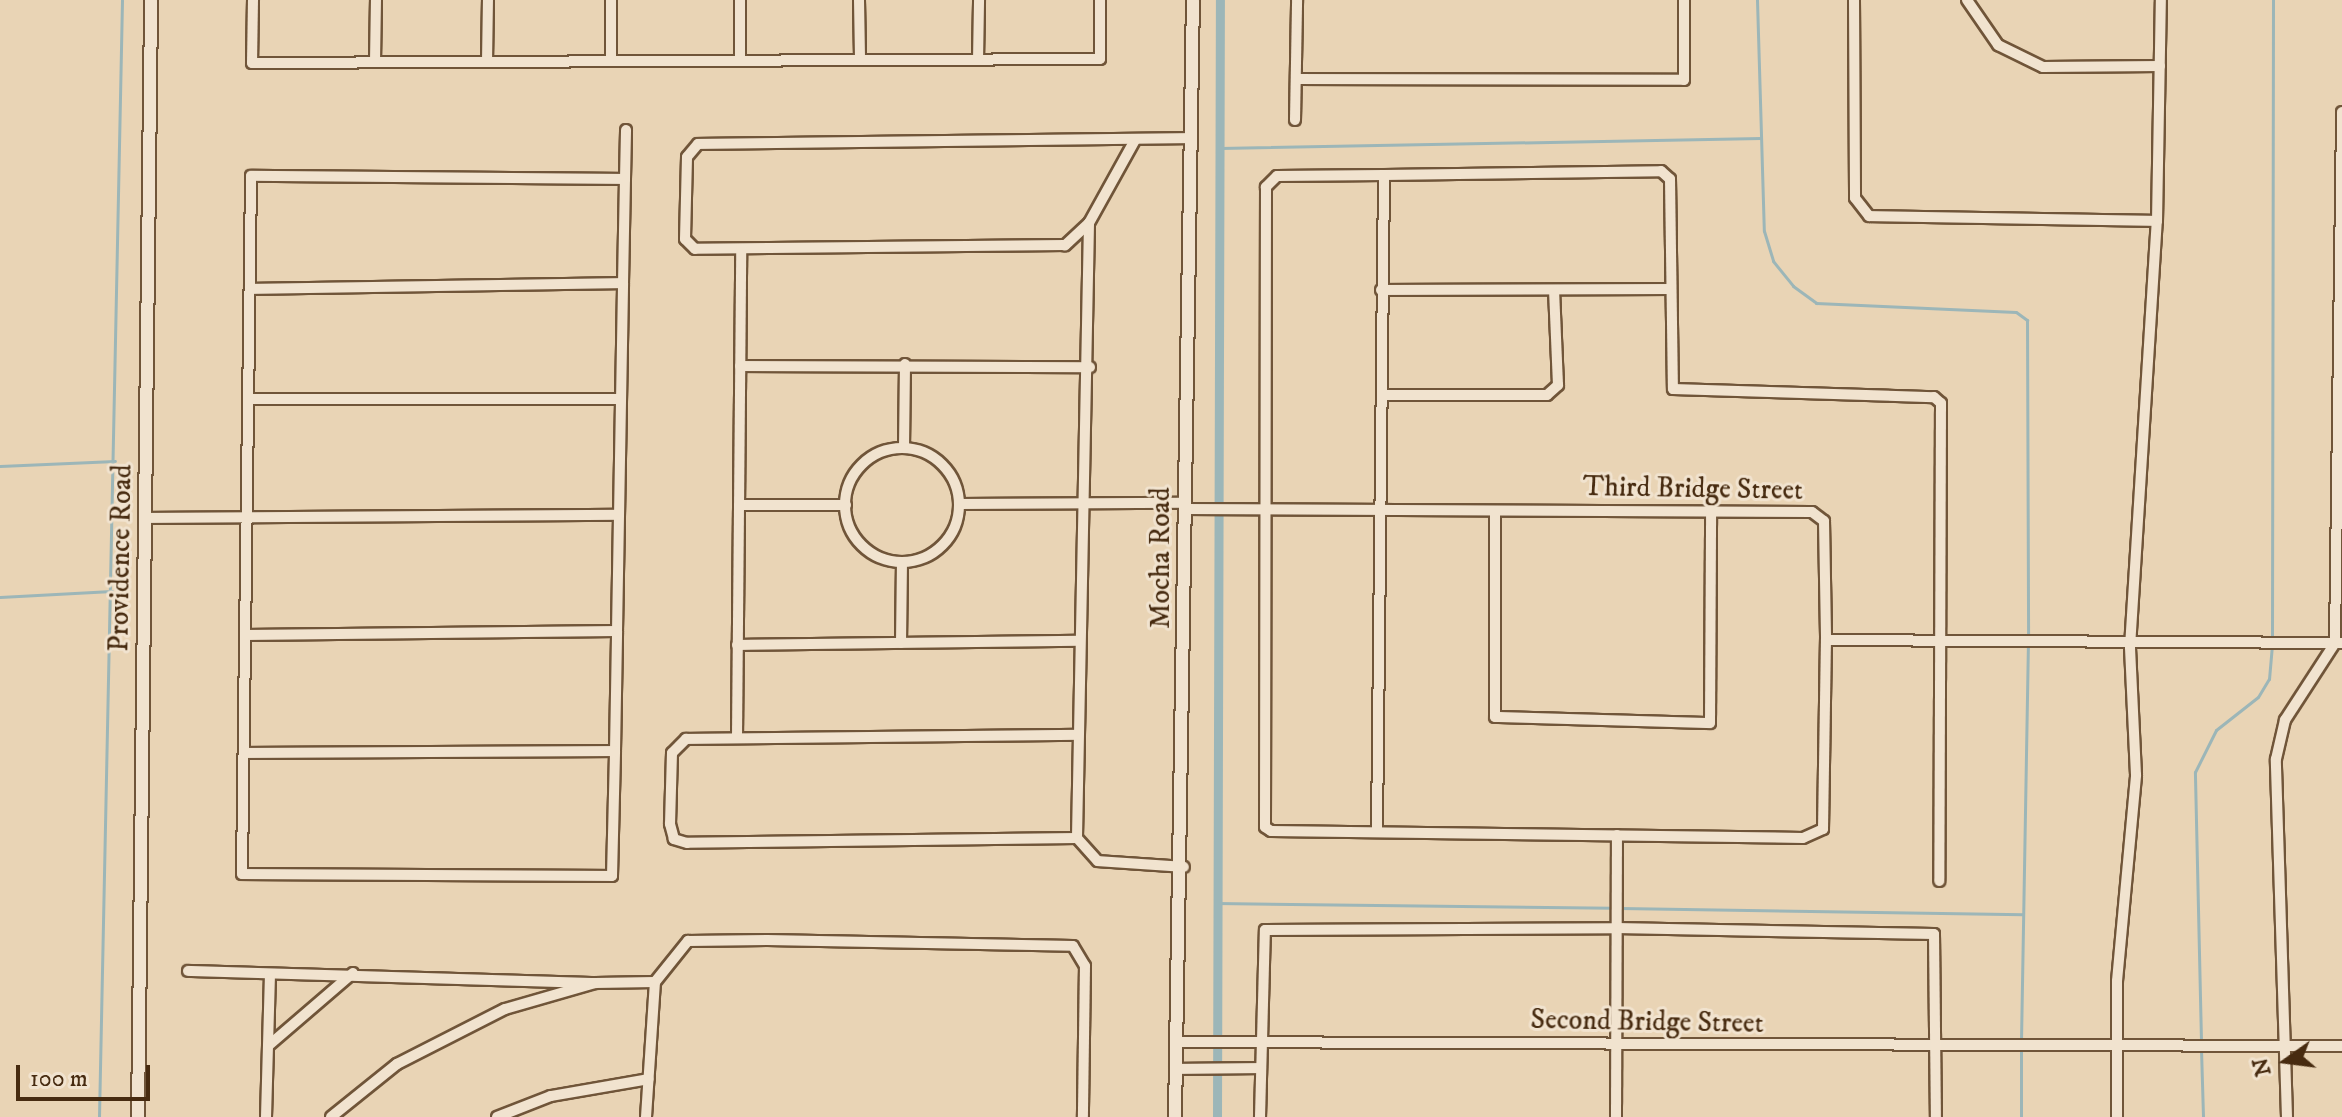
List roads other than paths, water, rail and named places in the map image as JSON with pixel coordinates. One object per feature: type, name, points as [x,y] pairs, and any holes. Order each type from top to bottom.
[{"type":"street","name":"Providence Road","points":[[131,1117],[143,0]]},
{"type":"street","name":"Providence Road","points":[[138,1117],[151,0]]},
{"type":"street","points":[[253,0],[252,63],[1100,59],[1100,0]]},
{"type":"street","points":[[375,62],[376,0]]},
{"type":"street","points":[[487,62],[488,0]]},
{"type":"street","points":[[611,0],[611,61]]},
{"type":"street","points":[[740,0],[740,61]]},
{"type":"street","points":[[859,0],[860,60]]},
{"type":"street","points":[[978,60],[979,0]]},
{"type":"street","name":"Mocha Road","points":[[1175,1117],[1184,867],[1184,506],[1193,0]]},
{"type":"street","points":[[1295,120],[1297,0]]},
{"type":"street","points":[[1296,79],[1684,80],[1684,0]]},
{"type":"street","points":[[1854,0],[1855,198],[1869,216],[2157,221]]},
{"type":"street","points":[[1967,0],[1998,45],[2043,67],[2160,66]]},
{"type":"street","points":[[2117,1117],[2118,1046],[2136,775],[2130,647],[2157,221],[2161,0]]},
{"type":"street","points":[[2287,1117],[2276,759],[2285,720],[2339,643],[2342,112]]},
{"type":"street","points":[[625,179],[251,176],[242,874],[612,876],[626,130]]},
{"type":"street","points":[[1135,140],[1078,239],[1055,247],[695,249],[685,239],[687,157],[694,145],[1192,138]]},
{"type":"street","points":[[1939,881],[1943,642],[1941,403],[1934,397],[1680,394],[1673,389],[1667,289],[1670,179],[1661,171],[1277,176],[1266,187],[1263,509],[1265,827],[1377,832],[1803,838],[1823,829],[1826,631],[1943,642],[2036,645],[2130,647],[2339,643]]},
{"type":"street","points":[[1377,832],[1384,175]]},
{"type":"street","points":[[1089,223],[1090,367],[1083,504],[1077,838],[1098,861],[1184,867]]},
{"type":"street","points":[[737,737],[741,249]]},
{"type":"street","points":[[250,289],[623,283]]},
{"type":"street","points":[[1381,290],[1667,289]]},
{"type":"street","points":[[1383,395],[1547,395],[1558,385],[1554,291]]},
{"type":"street","points":[[740,366],[905,364],[1090,367]]},
{"type":"street","points":[[904,447],[905,364]]},
{"type":"street","points":[[248,399],[621,399]]},
{"type":"street","points":[[904,447],[943,465],[959,504],[943,545],[902,562],[862,545],[846,505],[863,464],[904,447]]},
{"type":"street","name":"Third Bridge Street","points":[[959,504],[1184,506],[1204,509],[1812,512],[1824,521],[1826,631]]},
{"type":"street","points":[[739,505],[846,505]]},
{"type":"street","points":[[1495,511],[1495,717],[1710,723],[1711,511]]},
{"type":"street","points":[[145,518],[619,515]]},
{"type":"street","points":[[901,643],[902,562]]},
{"type":"street","points":[[245,635],[617,631]]},
{"type":"street","points":[[737,645],[1080,641]]},
{"type":"street","points":[[1077,838],[680,842],[671,833],[675,748],[686,739],[1078,735]]},
{"type":"street","points":[[244,753],[615,751]]},
{"type":"street","points":[[1616,1117],[1617,835]]},
{"type":"street","points":[[1260,1117],[1265,930],[1616,922],[1934,934],[1936,1117]]},
{"type":"street","points":[[646,1117],[655,982],[688,941],[1066,943],[1085,966],[1083,1117]]},
{"type":"street","points":[[188,971],[353,973],[595,983],[655,982]]},
{"type":"street","points":[[268,1046],[353,973]]},
{"type":"street","points":[[266,1117],[270,974]]},
{"type":"street","points":[[331,1117],[447,1036],[595,983]]},
{"type":"street","name":"Second Bridge Street","points":[[1176,1042],[2342,1046]]},
{"type":"street","points":[[1175,1069],[1260,1068]]},
{"type":"street","points":[[497,1117],[551,1096],[649,1079]]},
{"type":"waterway","points":[[99,1117],[122,0]]},
{"type":"waterway","points":[[1217,1117],[1220,0]]},
{"type":"waterway","points":[[1757,0],[1764,231],[1773,261],[1793,286],[1816,303],[2016,312],[2027,320],[2028,637]]},
{"type":"waterway","points":[[2272,638],[2273,0]]},
{"type":"waterway","points":[[1220,148],[1761,138]]},
{"type":"waterway","points":[[0,466],[115,461]]},
{"type":"waterway","points":[[0,597],[112,591]]},
{"type":"waterway","points":[[2021,1041],[2028,645]]},
{"type":"waterway","points":[[2201,1041],[2195,772],[2216,730],[2258,697],[2269,679],[2272,646]]},
{"type":"waterway","points":[[1216,903],[1612,908]]},
{"type":"waterway","points":[[1620,908],[2023,914]]},
{"type":"waterway","points":[[2021,1049],[2021,1117]]},
{"type":"waterway","points":[[2201,1049],[2203,1117]]}]
